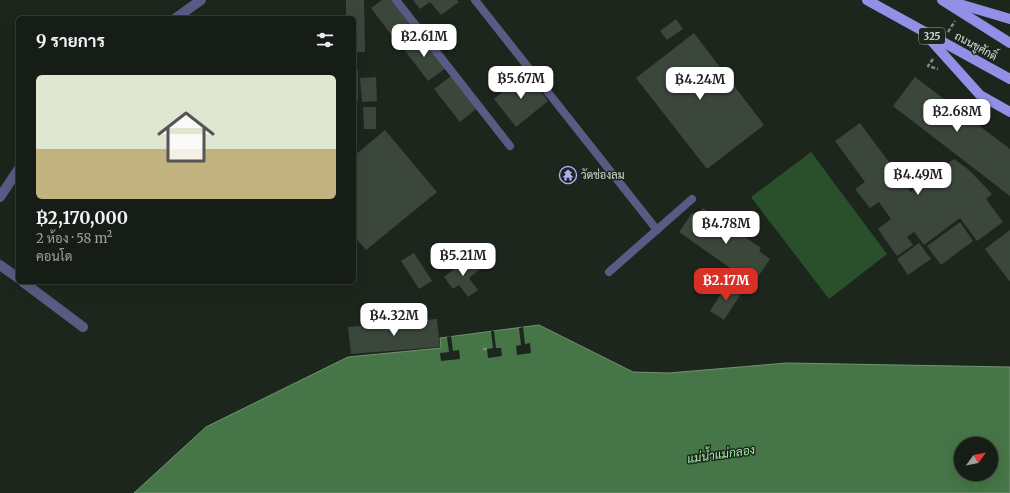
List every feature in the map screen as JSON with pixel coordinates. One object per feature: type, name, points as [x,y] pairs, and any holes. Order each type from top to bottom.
[{"type":"main road","name":"ถนนชูศักดิ์","points":[[867,0],[1010,79]]},
{"type":"main road","name":"ถนนชูศักดิ์","points":[[942,0],[1010,43]]},
{"type":"main road","points":[[948,0],[1010,18]]},
{"type":"main road","points":[[922,30],[980,95],[1010,112]]},
{"type":"street","points":[[179,16],[201,0]]},
{"type":"street","points":[[0,197],[16,173]]},
{"type":"street","points":[[0,265],[16,277]]},
{"type":"street","points":[[26,284],[83,327]]},
{"type":"lane","points":[[396,0],[510,146]]},
{"type":"lane","points":[[474,0],[656,230]]},
{"type":"lane","points":[[609,272],[692,199]]},
{"type":"path","points":[[483,350],[487,349]]},
{"type":"shaded area","points":[[811,152],[887,254],[829,299],[751,197]]},
{"type":"water","name":"แม่น้ำแม่กลอง","points":[[539,325],[633,372],[669,373],[787,363],[1010,367],[1010,493],[134,493],[206,427],[348,357],[441,348],[440,338]]},
{"type":"pier","points":[[523,327],[525,344],[530,343],[531,353],[517,355],[516,346],[521,345],[519,328]]},
{"type":"pier","points":[[491,331],[494,331],[496,348],[501,348],[502,356],[488,358],[487,349],[493,348]]},
{"type":"pier","points":[[451,336],[453,351],[459,350],[460,359],[441,361],[440,353],[449,352],[447,337]]},
{"type":"building","points":[[346,0],[364,0],[365,52],[356,52],[356,16],[346,16]]},
{"type":"building","points":[[382,0],[391,0],[412,27],[395,40],[371,8]]},
{"type":"building","points":[[413,0],[457,0],[459,2],[441,15],[430,2],[420,9]]},
{"type":"building","points":[[676,19],[683,29],[667,40],[660,31]]},
{"type":"building","points":[[694,33],[764,125],[707,169],[636,78]]},
{"type":"building","points":[[420,35],[446,68],[428,81],[403,48]]},
{"type":"building","points":[[356,70],[358,70],[358,101],[356,102]]},
{"type":"building","points":[[526,73],[548,101],[516,127],[494,99]]},
{"type":"building","points":[[451,76],[477,108],[460,122],[434,89]]},
{"type":"building","points":[[376,77],[377,101],[362,102],[360,78]]},
{"type":"building","points":[[915,77],[1010,149],[1010,196],[893,106]]},
{"type":"building","points":[[363,107],[376,107],[376,129],[364,129]]},
{"type":"building","points":[[860,123],[911,192],[954,159],[969,170],[992,194],[986,199],[1003,222],[977,241],[960,218],[924,245],[914,232],[907,237],[913,245],[897,256],[878,229],[891,219],[879,202],[870,208],[855,189],[865,182],[835,141]]},
{"type":"building","points":[[385,130],[437,192],[366,250],[356,238],[356,154]]},
{"type":"building","points":[[703,208],[761,248],[759,251],[770,259],[753,284],[679,232],[692,213],[697,216]]},
{"type":"building","points":[[960,222],[973,241],[941,265],[927,246]]},
{"type":"building","points":[[1010,230],[1010,282],[985,249]]},
{"type":"building","points":[[919,243],[931,259],[908,275],[897,259]]},
{"type":"building","points":[[414,253],[432,281],[419,289],[401,261]]},
{"type":"building","points":[[469,258],[479,270],[469,278],[478,290],[468,297],[459,285],[453,289],[444,277]]},
{"type":"building","points":[[728,283],[742,292],[724,320],[710,311]]},
{"type":"building","points":[[437,319],[440,347],[351,354],[348,327]]},
{"type":"place","name":"วัดช่องลม","points":[[568,175]]}]
